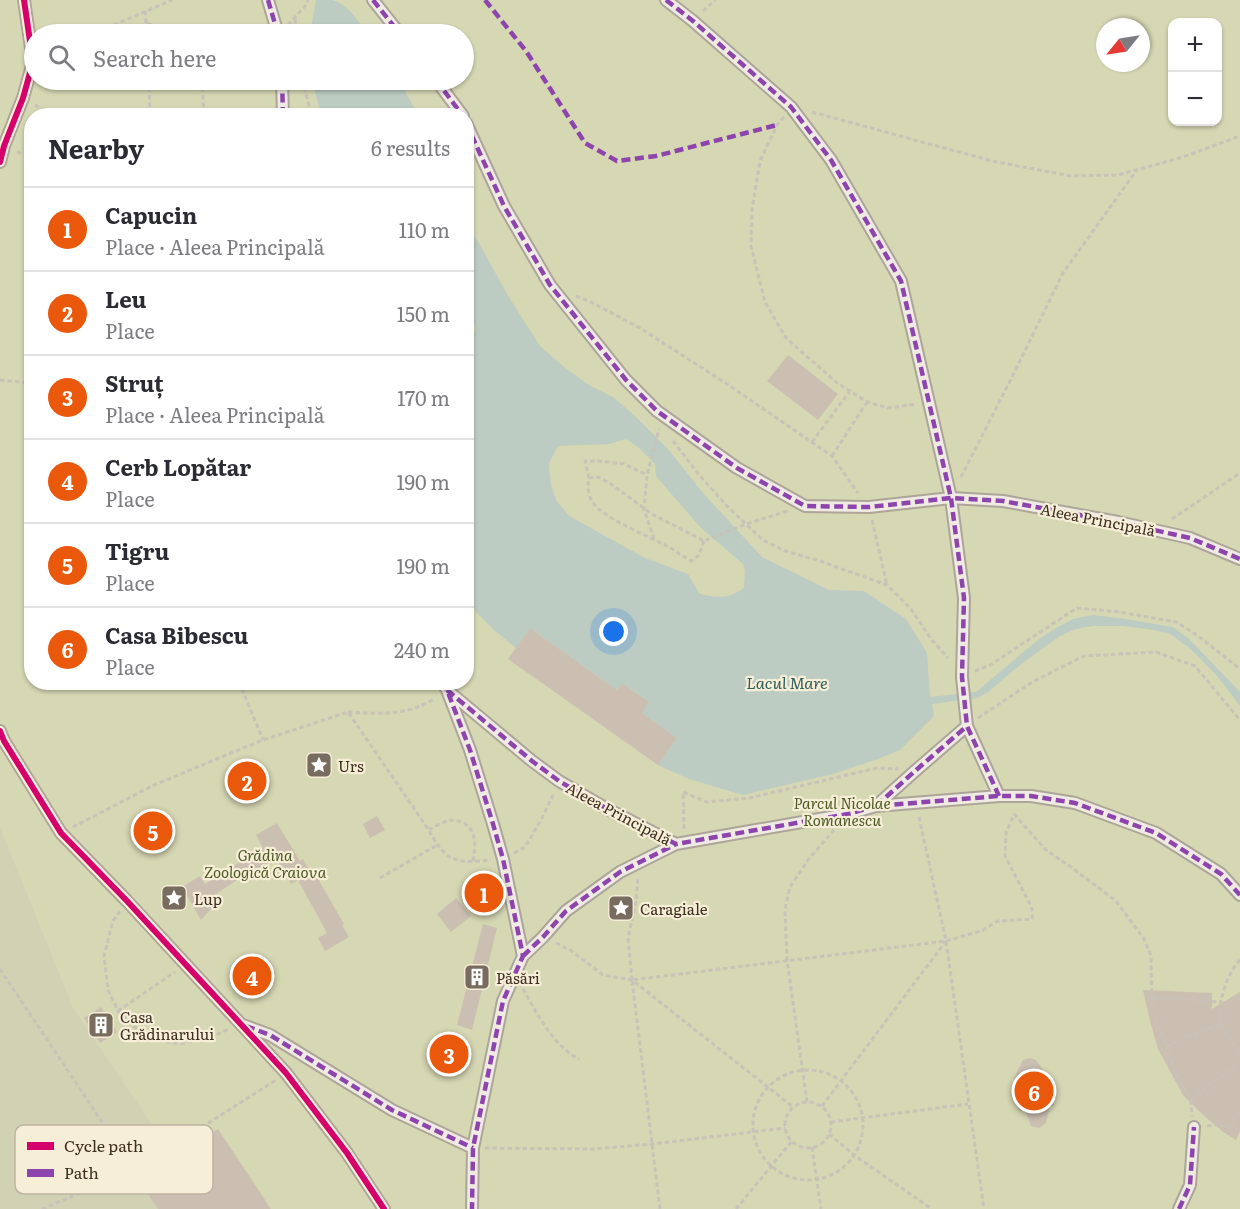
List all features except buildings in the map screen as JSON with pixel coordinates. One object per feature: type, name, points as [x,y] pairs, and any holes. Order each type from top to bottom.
[{"type":"street","points":[[24,0],[27,24]]},
{"type":"street","points":[[268,0],[275,24]]},
{"type":"street","points":[[373,0],[392,24]]},
{"type":"street","points":[[666,0],[792,107],[831,160],[901,281],[951,498],[964,598],[962,677],[967,726],[999,796]]},
{"type":"street","points":[[0,162],[25,90]]},
{"type":"street","points":[[283,90],[284,108]]},
{"type":"street","points":[[444,90],[457,108]]},
{"type":"street","points":[[474,140],[504,206],[550,285],[626,380],[657,411],[737,468],[806,506]]},
{"type":"street","name":"Aleea Principală","points":[[806,506],[869,507],[951,498],[1003,501],[1190,538],[1240,559]]},
{"type":"street","points":[[447,690],[470,750],[503,859],[523,956]]},
{"type":"street","name":"Aleea Principală","points":[[450,690],[514,746],[559,781],[609,810],[680,843],[848,814],[876,806],[999,796],[1030,796],[1075,803],[1156,833],[1221,874],[1240,895]]},
{"type":"street","points":[[876,806],[967,726]]},
{"type":"street","points":[[0,731],[61,833],[128,901],[286,1073],[347,1153],[384,1209]]},
{"type":"street","points":[[472,1209],[473,1148],[503,1000],[523,956],[566,911],[620,872],[680,843]]},
{"type":"street","points":[[242,1024],[270,1035],[392,1110],[473,1148]]},
{"type":"street","points":[[1179,1209],[1190,1185],[1194,1127]]},
{"type":"path","points":[[116,24],[172,0]]},
{"type":"path","points":[[289,24],[308,0]]},
{"type":"path","points":[[145,11],[147,23]]},
{"type":"path","points":[[295,19],[296,24]]},
{"type":"path","points":[[149,90],[150,108]]},
{"type":"path","points":[[203,90],[204,108]]},
{"type":"path","points":[[305,90],[310,108]]},
{"type":"path","points":[[23,98],[40,108]]},
{"type":"path","points":[[929,402],[889,408],[867,402],[836,382],[786,338],[765,302],[751,246],[752,210],[760,161],[777,125],[792,107],[992,161],[1071,176],[1118,176],[1183,158],[1240,136]]},
{"type":"path","points":[[951,498],[1063,273],[1137,170]]},
{"type":"path","points":[[550,285],[591,302],[640,328],[832,456],[869,507],[887,585]]},
{"type":"path","points":[[0,380],[24,382]]},
{"type":"path","points":[[812,442],[850,391]]},
{"type":"path","points":[[832,456],[867,402]]},
{"type":"path","points":[[654,540],[644,509],[647,476],[660,424],[666,433]]},
{"type":"path","points":[[673,441],[728,507],[763,540],[785,551],[887,585],[911,609],[931,639],[962,677],[990,664],[1077,608],[1120,612],[1176,622],[1197,634],[1240,669]]},
{"type":"path","points":[[647,476],[624,464],[585,461],[589,478],[587,489],[594,505],[609,516],[668,546],[691,561],[699,555],[704,541],[746,524],[806,506]]},
{"type":"path","points":[[1154,530],[1240,473]]},
{"type":"path","points":[[589,478],[598,477],[611,484],[652,514],[704,541]]},
{"type":"path","points":[[967,726],[1032,682],[1084,656],[1156,652],[1195,666],[1240,720]]},
{"type":"path","points":[[242,690],[262,740]]},
{"type":"path","points":[[61,833],[152,786],[262,740],[348,712],[378,714],[406,711],[425,705],[441,690]]},
{"type":"path","points":[[348,712],[437,845],[450,859],[469,862],[503,859],[525,848],[559,781]]},
{"type":"path","points":[[680,843],[683,792],[707,802],[750,798],[877,768],[915,771]]},
{"type":"path","points":[[916,803],[946,941],[984,1209]]},
{"type":"path","points":[[807,1102],[787,960],[785,909],[790,887],[808,860],[848,814]]},
{"type":"path","points":[[543,937],[570,950],[603,975],[632,980],[946,941],[981,931],[998,921],[1032,919],[1034,912],[1005,856],[1006,833],[1014,814],[1046,850],[1116,901],[1144,939],[1151,956],[1152,1004],[1177,1076],[1191,1100],[1194,1127],[1219,1124],[1230,1128],[1240,1109]]},
{"type":"path","points":[[429,830],[451,820],[459,820],[467,825],[472,830],[475,839],[473,862]]},
{"type":"path","points":[[380,878],[437,845]]},
{"type":"path","points":[[639,862],[636,902],[627,938],[660,1209]]},
{"type":"path","points":[[128,901],[113,921],[104,956],[108,990],[118,1011],[147,1039],[180,1044],[216,1035],[242,1024]]},
{"type":"path","points":[[822,1106],[946,941]]},
{"type":"path","points":[[1240,960],[1235,965],[1220,1002],[1221,1024],[1240,1054]]},
{"type":"path","points":[[118,1011],[186,964]]},
{"type":"path","points":[[0,969],[104,1125]]},
{"type":"path","points":[[514,975],[555,1039],[573,1057],[579,1059]]},
{"type":"path","points":[[632,980],[793,1107]]},
{"type":"path","points":[[1152,998],[1220,1002]]},
{"type":"path","points":[[1166,1046],[1221,1024]]},
{"type":"path","points":[[1191,1100],[1240,1062]]},
{"type":"path","points":[[813,1069],[841,1080],[856,1097],[863,1117],[863,1134],[854,1155],[841,1170],[827,1177],[816,1179],[797,1179],[771,1166],[760,1151],[754,1131],[753,1118],[757,1104],[768,1087],[786,1074],[803,1070],[813,1069]]},
{"type":"path","points":[[206,1125],[286,1073]]},
{"type":"path","points":[[807,1102],[822,1106],[830,1116],[831,1122],[831,1128],[825,1141],[805,1148],[792,1141],[785,1128],[786,1120],[793,1107],[807,1102]]},
{"type":"path","points":[[831,1122],[968,1104]]},
{"type":"path","points":[[473,1148],[594,1149],[785,1128]]},
{"type":"path","points":[[829,1134],[854,1155],[932,1209]]},
{"type":"path","points":[[736,1209],[792,1141]]},
{"type":"path","points":[[812,1147],[820,1209]]},
{"type":"path","points":[[42,1209],[78,1194]]},
{"type":"green space","name":"Parcul Nicolae Romanescu","points":[[0,0],[1240,0],[1240,1209],[158,1209],[148,1194],[213,1194],[213,1125],[153,1125],[74,1009],[0,827]]},
{"type":"green space","points":[[0,827],[74,1009],[153,1125],[15,1125],[15,1194],[148,1194],[158,1209],[0,1209]]},
{"type":"water","points":[[316,0],[332,0],[343,5],[360,24],[312,24]]},
{"type":"water","points":[[315,90],[404,90],[414,108],[319,108]]},
{"type":"water","name":"Lacul Mare","points":[[474,234],[510,299],[540,346],[564,367],[589,385],[613,397],[635,416],[668,449],[703,493],[762,557],[829,590],[864,591],[906,619],[927,653],[930,697],[976,692],[1039,639],[1073,619],[1093,615],[1173,627],[1188,638],[1240,692],[1240,706],[1201,659],[1170,634],[1124,626],[1093,626],[1076,629],[1060,636],[978,698],[932,704],[934,716],[900,750],[833,774],[743,795],[689,779],[658,765],[677,738],[642,713],[649,702],[622,683],[617,690],[530,628],[516,648],[494,630],[474,608]],"holes":[[[626,439],[655,464],[656,476],[700,527],[743,564],[744,588],[723,597],[700,594],[688,574],[645,558],[569,516],[556,500],[551,485],[549,463],[558,446],[610,444]]]},
{"type":"marked path","points":[[268,0],[275,24]]},
{"type":"marked path","points":[[373,0],[392,24]]},
{"type":"marked path","points":[[485,0],[526,51],[585,143],[617,161],[656,156],[777,125]]},
{"type":"marked path","points":[[666,0],[791,107],[831,160],[901,281],[951,498],[964,598],[962,677],[967,726],[999,796]]},
{"type":"marked path","points":[[282,90],[283,108]]},
{"type":"marked path","points":[[444,90],[457,108]]},
{"type":"marked path","points":[[474,140],[504,206],[550,285],[626,380],[657,411],[737,468],[805,506],[869,507],[951,498],[1003,501],[1190,538],[1240,559]]},
{"type":"marked path","points":[[447,690],[470,750],[493,824],[503,859],[523,956],[503,1001],[473,1148],[472,1209]]},
{"type":"marked path","points":[[447,690],[559,781],[609,810],[676,844],[848,814],[876,806],[999,796],[1031,796],[1075,803],[1156,833],[1221,874],[1240,895]]},
{"type":"marked path","points":[[876,806],[967,726]]},
{"type":"marked path","points":[[523,956],[566,911],[620,872],[676,844]]},
{"type":"marked path","points":[[246,1026],[270,1035],[392,1110],[473,1148]]},
{"type":"marked path","points":[[1179,1209],[1190,1185],[1194,1127]]},
{"type":"cycle path","points":[[24,0],[27,24]]},
{"type":"cycle path","points":[[0,162],[25,90]]},
{"type":"cycle path","points":[[0,731],[61,833],[286,1073],[347,1153],[384,1209]]},
{"type":"place","name":"Urs","points":[[319,765]]},
{"type":"place","name":"Leu","points":[[247,781]]},
{"type":"place","name":"Tigru","points":[[153,831]]},
{"type":"place","name":"Capucin","points":[[484,893]]},
{"type":"place","name":"Lup","points":[[174,898]]},
{"type":"place","name":"Caragiale","points":[[621,908]]},
{"type":"place","name":"Cerb Lopătar","points":[[252,976]]},
{"type":"place","name":"Păsări","points":[[477,977]]},
{"type":"place","name":"Casa Grădinarului","points":[[101,1025]]},
{"type":"place","name":"Struț","points":[[449,1054]]},
{"type":"place","name":"Casa Bibescu","points":[[1034,1091]]},
{"type":"park label","name":"Grădina Zoologică Craiova","points":[[265,862]]}]
